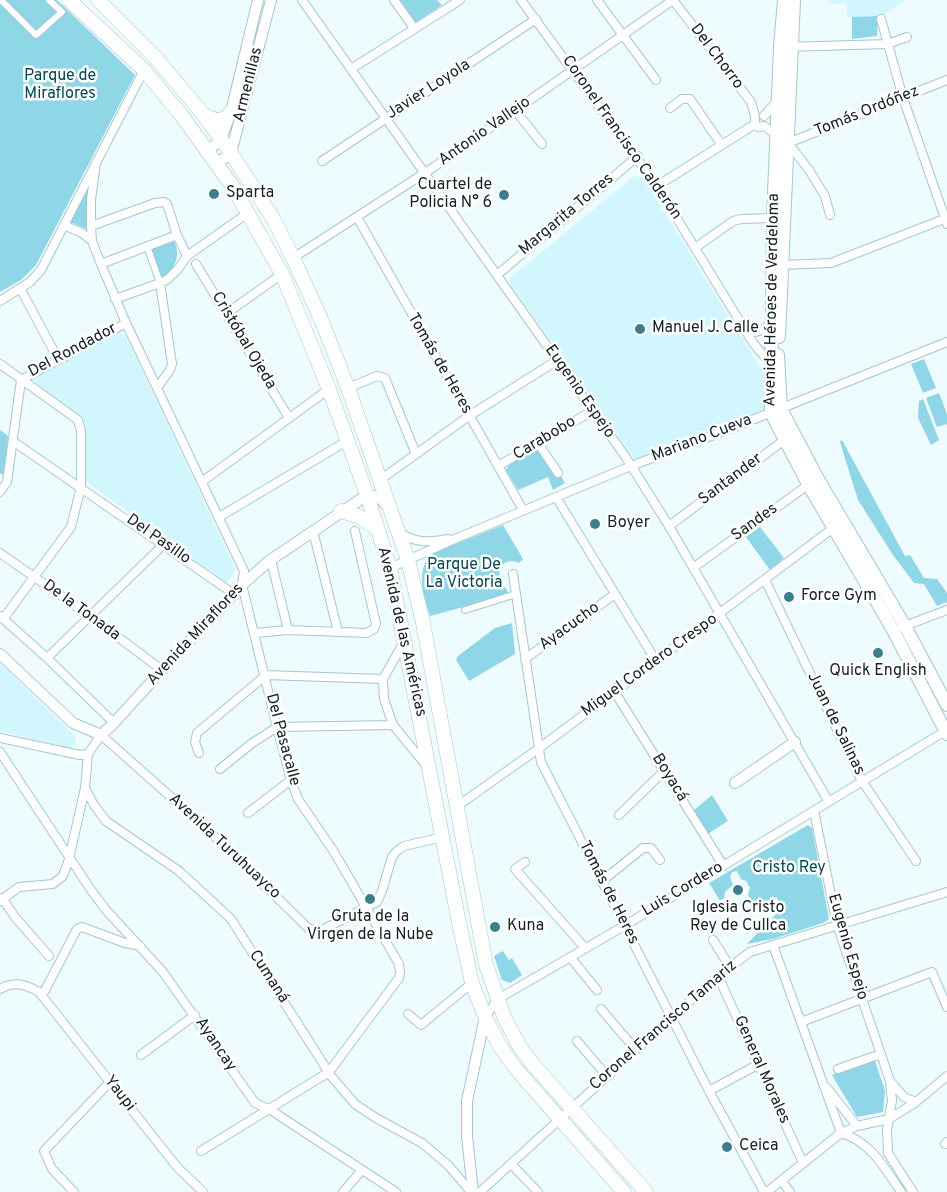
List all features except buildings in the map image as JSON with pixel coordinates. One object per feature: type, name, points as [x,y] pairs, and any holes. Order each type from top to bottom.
[{"type":"main road","name":"Avenida de las Américas","points":[[69,0],[144,70],[208,151],[248,213],[282,274],[329,389],[390,568],[472,983],[499,1045],[516,1070],[624,1192]]},
{"type":"main road","name":"Avenida de las Américas","points":[[98,0],[155,57],[203,114],[274,220],[293,258],[321,319],[348,388],[408,560],[423,622],[486,965],[498,999],[513,1035],[531,1062],[646,1192]]},
{"type":"main road","name":"Avenida Héroes de Verdeloma","points":[[774,362],[782,265],[782,140],[786,47],[784,0]]},
{"type":"main road","name":"Avenida Héroes de Verdeloma","points":[[794,0],[778,99],[782,140],[773,218],[771,324],[776,411],[946,731]]},
{"type":"main road","points":[[203,114],[212,120],[220,121],[231,112]]},
{"type":"main road","points":[[341,511],[358,516],[377,528]]},
{"type":"main road","name":"Avenida Héroes de Verdeloma","points":[[838,525],[905,626],[947,705]]},
{"type":"street","points":[[2,0],[36,35],[62,12],[49,0]]},
{"type":"street","name":"Armenillas","points":[[208,151],[221,139],[231,112],[258,0]]},
{"type":"street","name":"Eugenio Espejo","points":[[302,0],[631,466],[669,526],[829,802]]},
{"type":"street","points":[[394,0],[414,28]]},
{"type":"street","points":[[351,69],[459,0]]},
{"type":"street","name":"Coronel Francisco Calderón","points":[[521,0],[638,156],[753,344],[774,362]]},
{"type":"street","points":[[597,0],[656,80]]},
{"type":"street","name":"Antonio Vallejo","points":[[293,258],[424,173],[673,0]]},
{"type":"street","name":"Del Chorro","points":[[673,0],[751,102],[760,120],[809,170],[825,196],[830,215]]},
{"type":"street","name":"Armenillas","points":[[231,153],[272,1]]},
{"type":"street","name":"Javier Loyola","points":[[322,161],[536,19]]},
{"type":"street","points":[[782,265],[831,264],[946,220],[903,98],[881,19]]},
{"type":"street","points":[[786,47],[888,44],[907,37]]},
{"type":"street","name":"Del Pasacalle","points":[[0,301],[30,282],[40,270],[144,70]]},
{"type":"street","name":"Tomás Ordóñez","points":[[782,140],[903,98],[947,80]]},
{"type":"street","points":[[670,108],[682,99],[690,99],[721,144]]},
{"type":"street","points":[[657,186],[760,120],[778,99]]},
{"type":"street","points":[[515,110],[542,144]]},
{"type":"street","points":[[218,164],[231,153]]},
{"type":"street","name":"Margarita Torres","points":[[497,275],[638,156]]},
{"type":"street","name":"Del Pasacalle","points":[[96,163],[92,200],[93,241],[126,323],[244,571],[242,585],[266,675],[277,728],[298,799],[334,852],[399,964],[400,972],[399,978],[329,1072],[201,1151]]},
{"type":"street","points":[[91,226],[154,203],[164,202],[167,204],[187,256]]},
{"type":"street","points":[[116,299],[160,283],[174,273],[187,256],[248,213]]},
{"type":"street","name":"Tomás de Heres","points":[[357,217],[523,510]]},
{"type":"street","points":[[696,248],[733,221],[773,218]]},
{"type":"street","points":[[64,225],[93,241]]},
{"type":"street","points":[[101,264],[177,235]]},
{"type":"street","points":[[147,246],[160,283],[172,364],[171,370],[157,388]]},
{"type":"street","name":"Cristóbal Ojeda","points":[[196,264],[289,418]]},
{"type":"street","points":[[226,313],[282,274]]},
{"type":"street","points":[[20,288],[58,359]]},
{"type":"street","name":"Del Rondador","points":[[21,380],[126,323]]},
{"type":"street","points":[[745,330],[758,333],[771,324]]},
{"type":"street","name":"Mariano Cueva","points":[[390,568],[631,466],[947,342]]},
{"type":"street","points":[[380,480],[469,416],[556,361]]},
{"type":"street","points":[[0,363],[81,424],[81,487],[71,526],[1,618],[47,658],[114,723]]},
{"type":"street","points":[[348,388],[377,376],[385,378],[416,454]]},
{"type":"street","points":[[0,492],[7,482],[21,380]]},
{"type":"street","points":[[203,481],[329,389]]},
{"type":"street","name":"Carabobo","points":[[498,466],[592,411]]},
{"type":"street","name":"Santander","points":[[669,526],[788,437]]},
{"type":"street","points":[[219,517],[347,441]]},
{"type":"street","name":"Del Pasillo","points":[[14,442],[234,594]]},
{"type":"street","points":[[538,443],[558,473]]},
{"type":"street","name":"Sandes","points":[[693,568],[813,482]]},
{"type":"street","points":[[367,495],[378,497],[390,509]]},
{"type":"street","name":"Avenida Miraflores","points":[[88,754],[101,735],[242,585],[271,560],[367,495]]},
{"type":"street","points":[[556,497],[656,660]]},
{"type":"street","name":"Miguel Cordero Crespo","points":[[456,807],[538,749],[838,525]]},
{"type":"street","name":"Mariano Cueva","points":[[397,528],[406,537],[422,541],[457,538]]},
{"type":"street","points":[[313,531],[338,632]]},
{"type":"street","points":[[255,633],[288,630],[367,633],[374,629],[376,624],[355,531]]},
{"type":"street","points":[[47,658],[164,544]]},
{"type":"street","name":"De la Tonada","points":[[0,553],[162,670]]},
{"type":"street","points":[[271,560],[288,630]]},
{"type":"street","name":"Tomás de Heres","points":[[513,574],[541,762],[709,1091],[766,1192]]},
{"type":"street","name":"Juan de Salinas","points":[[765,580],[862,782],[916,861]]},
{"type":"street","points":[[465,610],[516,594]]},
{"type":"street","name":"Ayacucho","points":[[525,659],[615,594]]},
{"type":"street","points":[[892,630],[947,610]]},
{"type":"street","points":[[405,639],[383,679],[384,699],[393,725],[432,774]]},
{"type":"street","name":"Avenida Turuhuayco","points":[[0,654],[73,723],[101,735],[206,828],[309,929],[320,931],[377,902],[392,856],[397,851],[404,846],[443,837]]},
{"type":"street","points":[[199,753],[195,742],[197,734],[266,675],[383,679]]},
{"type":"street","name":"Boyacá","points":[[614,691],[723,865]]},
{"type":"street","points":[[220,769],[243,750],[277,728],[393,725]]},
{"type":"street","name":"Luis Cordero","points":[[485,1017],[498,999],[624,926],[946,731]]},
{"type":"street","points":[[0,738],[80,755],[88,754],[85,788],[63,876],[54,884],[19,887],[1,900],[49,956]]},
{"type":"street","points":[[735,783],[795,742]]},
{"type":"street","name":"Ayancay","points":[[0,752],[69,859],[106,910],[164,972],[252,1100],[396,1192]]},
{"type":"street","points":[[619,815],[664,771]]},
{"type":"street","points":[[248,813],[291,780]]},
{"type":"street","name":"Cumaná","points":[[85,788],[94,806],[106,821],[179,871],[231,919],[329,1072],[355,1104],[422,1143],[448,1165],[472,1192]]},
{"type":"street","name":"Eugenio Espejo","points":[[814,811],[837,926],[890,1081],[892,1101],[887,1129],[888,1153],[913,1192]]},
{"type":"street","points":[[601,882],[647,846],[660,860]]},
{"type":"street","points":[[525,862],[515,869],[585,948]]},
{"type":"street","name":"Coronel Francisco Tamariz","points":[[480,1192],[718,976],[750,952],[947,892]]},
{"type":"street","points":[[0,989],[11,983],[27,985],[41,994],[77,929],[82,927],[141,946]]},
{"type":"street","points":[[713,940],[730,967]]},
{"type":"street","points":[[773,945],[841,1133]]},
{"type":"street","points":[[570,957],[597,990]]},
{"type":"street","points":[[801,1022],[932,972],[947,1007]]},
{"type":"street","name":"General Morales","points":[[718,976],[803,1163]]},
{"type":"street","points":[[408,1014],[421,1025],[472,983]]},
{"type":"street","name":"Yaupi","points":[[41,994],[177,1167],[203,1192]]},
{"type":"street","points":[[601,1009],[636,1050]]},
{"type":"street","points":[[141,1055],[195,1015]]},
{"type":"street","points":[[472,1192],[467,1136],[467,1101],[485,1017]]},
{"type":"street","points":[[577,1041],[607,1076]]},
{"type":"street","points":[[838,1069],[881,1054]]},
{"type":"street","points":[[709,1091],[759,1064]]},
{"type":"street","points":[[766,1192],[841,1133],[857,1126],[890,1119],[946,1079]]},
{"type":"street","points":[[822,1081],[857,1126]]},
{"type":"street","points":[[890,1081],[904,1097],[916,1102]]},
{"type":"street","points":[[74,1192],[52,1168],[45,1151],[110,1082]]},
{"type":"street","points":[[841,1133],[866,1144],[901,1192]]},
{"type":"street","points":[[512,1164],[538,1192]]},
{"type":"street","points":[[343,1192],[362,1170]]},
{"type":"street","points":[[782,1181],[790,1192]]},
{"type":"shaded area","points":[[828,0],[905,0],[882,16],[847,17],[846,3],[829,4]]},
{"type":"shaded area","name":"Manuel J. Calle","points":[[639,176],[644,179],[766,377],[765,409],[636,461],[511,285],[510,278],[633,177]]},
{"type":"shaded area","points":[[118,333],[125,334],[236,570],[226,583],[84,480],[85,422],[32,380]]},
{"type":"shaded area","points":[[0,663],[74,735],[75,744],[69,748],[0,731]]},
{"type":"green space","name":"Parque de Miraflores","points":[[0,0],[57,0],[135,75],[36,265],[21,280],[0,292]]},
{"type":"green space","points":[[398,0],[437,0],[442,5],[415,23]]},
{"type":"green space","points":[[878,16],[877,36],[852,39],[852,17]]},
{"type":"green space","points":[[89,188],[89,230],[70,222]]},
{"type":"green space","points":[[173,241],[177,249],[176,260],[172,269],[159,280],[150,249]]},
{"type":"green space","points":[[924,359],[936,388],[923,393],[911,364]]},
{"type":"green space","points":[[939,393],[947,414],[947,424],[937,427],[926,398]]},
{"type":"green space","points":[[923,399],[939,440],[931,445],[918,418],[919,401]]},
{"type":"green space","points":[[0,430],[8,436],[4,476],[0,473]]},
{"type":"green space","points":[[842,440],[905,556],[910,555],[924,578],[937,579],[947,593],[947,602],[937,606],[924,584],[914,583],[893,555],[858,500],[840,442]]},
{"type":"green space","points":[[542,444],[565,483],[553,490],[548,477],[518,490],[506,470],[508,466]]},
{"type":"green space","name":"Parque De La Victoria","points":[[503,525],[523,559],[519,563],[506,562],[500,568],[499,581],[507,590],[508,595],[430,616],[422,583],[427,560],[433,553]]},
{"type":"green space","points":[[760,527],[784,558],[770,570],[746,537]]},
{"type":"green space","points":[[512,623],[515,654],[469,681],[456,660],[458,656],[495,628]]},
{"type":"green space","points":[[712,795],[728,821],[706,835],[693,811]]},
{"type":"green space","name":"Cristo Rey","points":[[808,825],[812,828],[829,919],[773,939],[747,944],[780,909],[777,897],[753,909],[748,894],[750,888],[737,871],[732,872],[730,877],[733,885],[720,901],[709,883]]},
{"type":"green space","points":[[503,951],[509,960],[512,958],[522,975],[510,983],[502,980],[494,956]]},
{"type":"green space","points":[[870,1060],[875,1061],[885,1091],[883,1112],[857,1117],[832,1075]]},
{"type":"place","name":"Sparta","points":[[214,194]]},
{"type":"place","name":"Cuartel de Policia N° 6","points":[[504,195]]},
{"type":"place","name":"Manuel J. Calle","points":[[640,329]]},
{"type":"place","name":"Boyer","points":[[595,524]]},
{"type":"place","name":"Force Gym","points":[[789,597]]},
{"type":"place","name":"Quick English","points":[[878,653]]},
{"type":"place","name":"Iglesia Cristo Rey de Cullca","points":[[738,890]]},
{"type":"place","name":"Gruta de la Virgen de la Nube","points":[[370,899]]},
{"type":"place","name":"Kuna","points":[[495,927]]},
{"type":"place","name":"Ceica","points":[[727,1147]]}]
